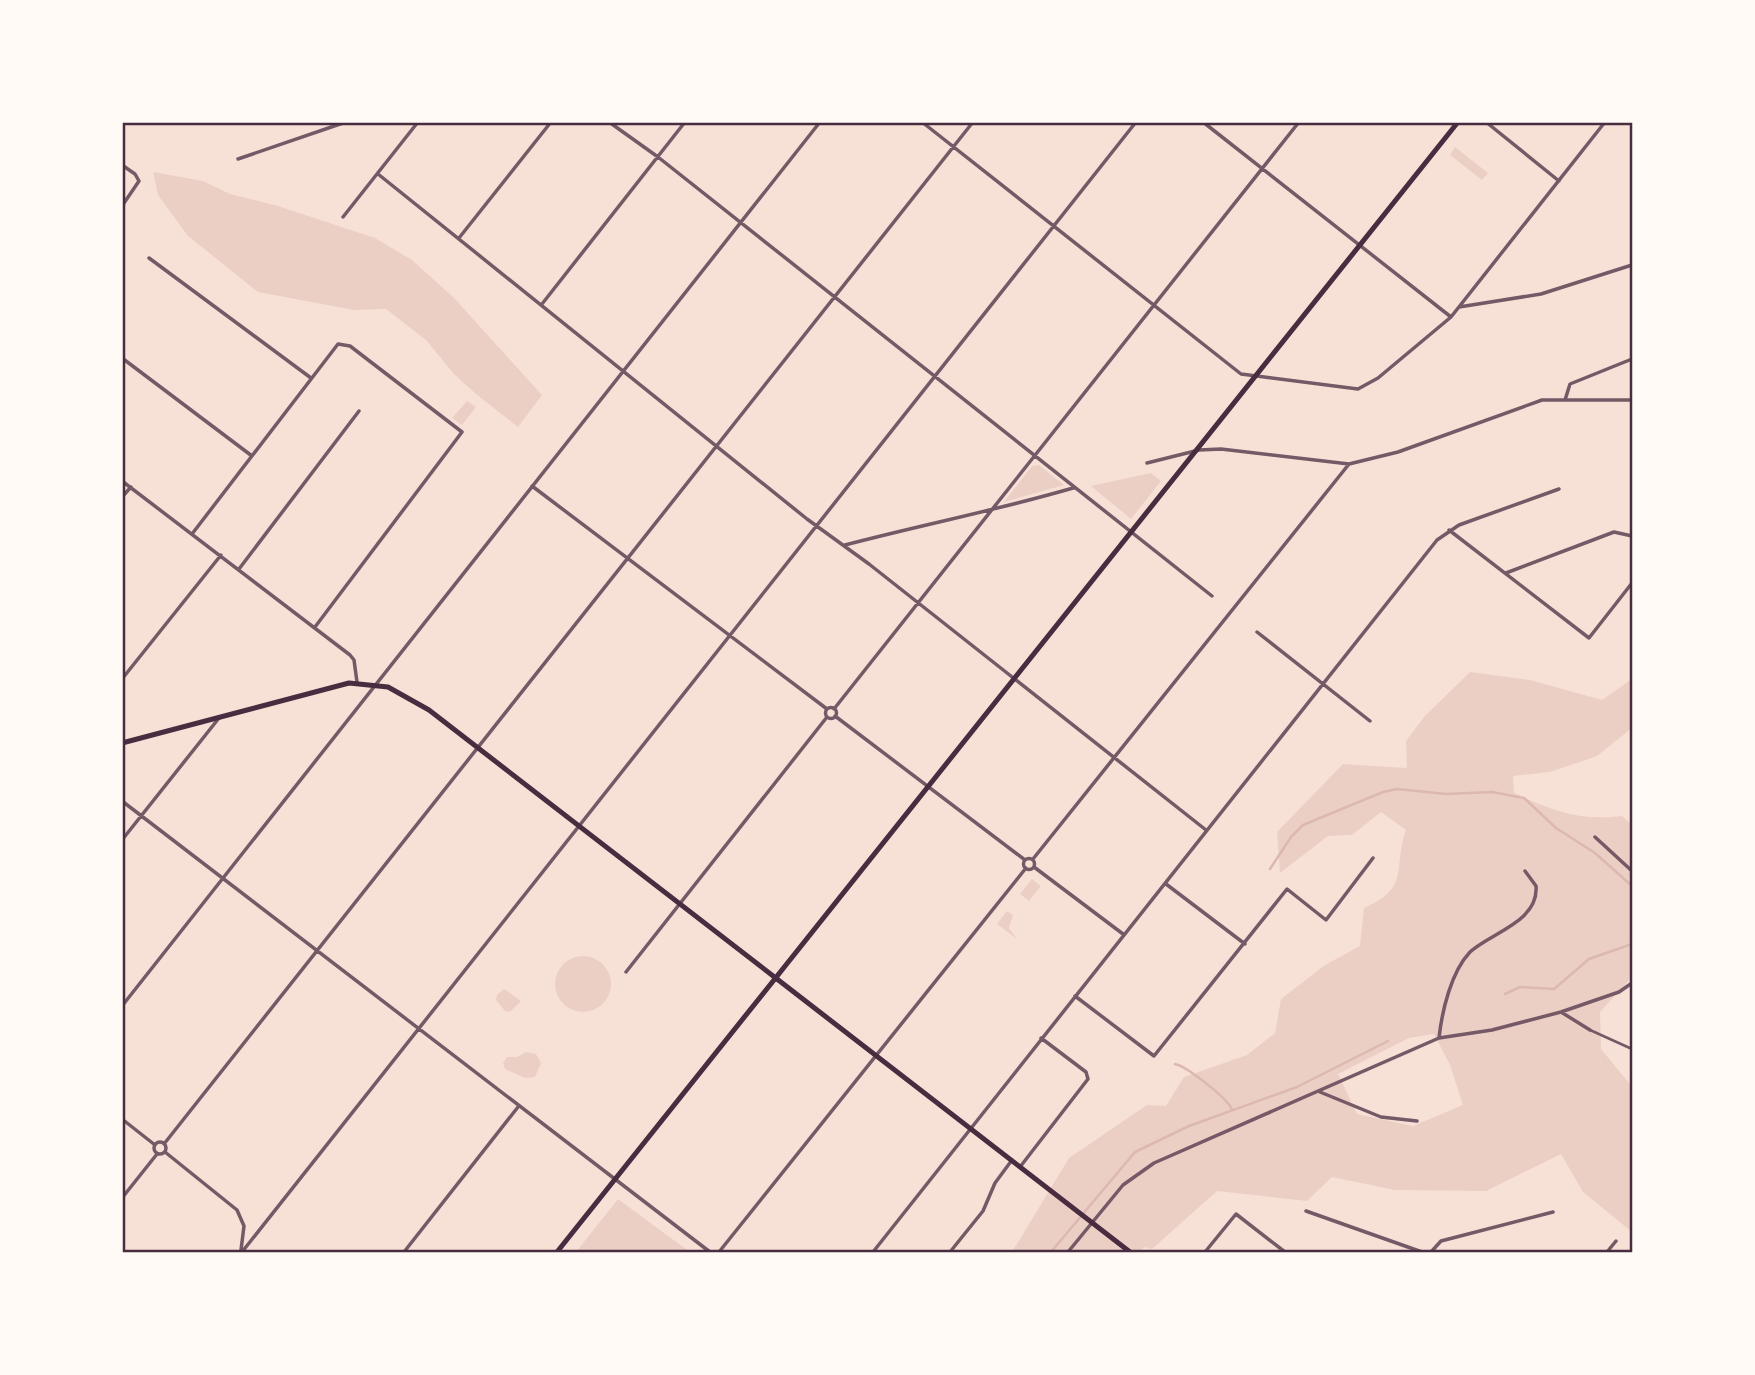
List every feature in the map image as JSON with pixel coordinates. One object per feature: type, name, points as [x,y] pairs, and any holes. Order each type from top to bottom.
[{"type":"main road","points":[[557,1252],[1016,680],[1458,122]]},
{"type":"main road","points":[[122,743],[219,719],[326,687],[357,682],[376,684],[410,697],[1130,1252]]},
{"type":"street","points":[[238,159],[346,122]]},
{"type":"street","points":[[343,217],[418,122]]},
{"type":"street","points":[[459,238],[551,122]]},
{"type":"street","points":[[609,122],[658,157],[1212,596]]},
{"type":"street","points":[[542,304],[685,122]]},
{"type":"street","points":[[122,1006],[820,122]]},
{"type":"street","points":[[922,122],[1241,374],[1358,389],[1378,378],[1451,317],[1605,122]]},
{"type":"street","points":[[164,1152],[164,1144],[973,122]]},
{"type":"street","points":[[241,1252],[1136,122]]},
{"type":"street","points":[[1203,122],[1451,317]]},
{"type":"street","points":[[835,716],[834,709],[1299,122]]},
{"type":"street","points":[[1486,122],[1559,181]]},
{"type":"street","points":[[122,165],[137,177],[137,187],[122,206]]},
{"type":"street","points":[[378,174],[716,447],[845,545],[1206,830]]},
{"type":"street","points":[[149,257],[311,378]]},
{"type":"street","points":[[1459,307],[1541,294],[1633,265]]},
{"type":"street","points":[[192,534],[334,347],[342,344],[462,432],[315,627]]},
{"type":"street","points":[[122,358],[252,456]]},
{"type":"street","points":[[1565,400],[1570,384],[1633,359]]},
{"type":"street","points":[[1147,463],[1199,450],[1221,449],[1349,464],[1398,452],[1516,407],[1542,400],[1633,400]]},
{"type":"street","points":[[239,569],[359,411]]},
{"type":"street","points":[[827,717],[835,716],[1025,860],[1033,859],[1349,464]]},
{"type":"street","points":[[122,481],[350,655],[354,660],[357,682]]},
{"type":"street","points":[[532,486],[827,709],[834,709]]},
{"type":"street","points":[[122,497],[131,487]]},
{"type":"street","points":[[845,545],[1074,487]]},
{"type":"street","points":[[873,1252],[1437,540],[1449,530],[1559,489]]},
{"type":"street","points":[[1449,530],[1589,638],[1633,583]]},
{"type":"street","points":[[1506,573],[1614,532],[1633,536]]},
{"type":"street","points":[[122,679],[221,555]]},
{"type":"street","points":[[1258,632],[1370,721]]},
{"type":"street","points":[[626,972],[827,717],[827,709]]},
{"type":"street","points":[[122,840],[219,719]]},
{"type":"street","points":[[122,801],[710,1252]]},
{"type":"street","points":[[1594,837],[1633,871]]},
{"type":"street","points":[[1075,996],[1154,1056],[1287,889],[1326,920],[1373,858]]},
{"type":"street","points":[[1033,859],[1034,867]]},
{"type":"street","points":[[1025,860],[1026,868]]},
{"type":"street","points":[[719,1252],[1026,868],[1034,867],[1124,934]]},
{"type":"street","points":[[1439,1038],[1448,992],[1466,958],[1471,951],[1500,935],[1522,917],[1533,901],[1536,886],[1525,871]]},
{"type":"street","points":[[1165,883],[1245,944]]},
{"type":"street","points":[[1068,1252],[1123,1185],[1154,1163],[1439,1038],[1492,1030],[1561,1012],[1619,992],[1633,983]]},
{"type":"street","points":[[1561,1012],[1590,1030],[1633,1049]]},
{"type":"street","points":[[1020,1167],[1087,1083],[1088,1076],[1041,1038]]},
{"type":"street","points":[[1318,1092],[1381,1117],[1417,1121]]},
{"type":"street","points":[[404,1252],[518,1107]]},
{"type":"street","points":[[122,1119],[155,1144],[164,1144]]},
{"type":"street","points":[[155,1144],[157,1154]]},
{"type":"street","points":[[164,1152],[237,1210],[244,1226],[241,1252]]},
{"type":"street","points":[[122,1198],[157,1154],[164,1152]]},
{"type":"street","points":[[950,1252],[984,1211],[995,1183],[1012,1160]]},
{"type":"street","points":[[1306,1211],[1422,1252]]},
{"type":"street","points":[[1434,1251],[1441,1241],[1553,1212]]},
{"type":"street","points":[[1205,1252],[1236,1214],[1285,1252]]},
{"type":"street","points":[[1607,1252],[1616,1241]]},
{"type":"shaded area","points":[[1455,147],[1488,173],[1482,180],[1450,155]]},
{"type":"shaded area","points":[[153,172],[203,181],[230,194],[278,206],[375,238],[412,260],[454,298],[542,395],[518,427],[454,374],[426,340],[386,309],[354,310],[258,292],[188,236],[158,195]]},
{"type":"shaded area","points":[[467,401],[476,407],[462,425],[452,418]]},
{"type":"shaded area","points":[[1039,465],[1064,485],[1004,502],[1032,466]]},
{"type":"shaded area","points":[[1151,473],[1161,481],[1131,519],[1091,486]]},
{"type":"shaded area","points":[[1470,672],[1530,680],[1602,700],[1632,679],[1632,728],[1597,756],[1550,772],[1513,776],[1514,793],[1542,805],[1579,816],[1622,816],[1632,825],[1632,977],[1600,1012],[1601,1049],[1629,1083],[1632,1082],[1632,1232],[1583,1192],[1561,1154],[1486,1191],[1395,1190],[1332,1177],[1307,1201],[1217,1191],[1152,1249],[1144,1247],[1139,1252],[1012,1252],[1069,1158],[1147,1105],[1166,1106],[1184,1077],[1247,1055],[1275,1033],[1281,999],[1325,965],[1360,946],[1364,908],[1379,900],[1395,884],[1406,830],[1381,812],[1352,835],[1328,836],[1280,873],[1277,832],[1343,764],[1407,768],[1406,741],[1424,717]],"holes":[[[1434,1034],[1450,1065],[1463,1105],[1413,1126],[1357,1114],[1338,1074],[1409,1038]]]},
{"type":"shaded area","points":[[1032,879],[1041,886],[1029,901],[1020,894]]},
{"type":"shaded area","points":[[1007,911],[1013,915],[1009,928],[1017,939],[997,924]]},
{"type":"shaded area","points":[[578,956],[588,956],[603,964],[609,973],[609,995],[603,1004],[588,1012],[578,1012],[560,1000],[555,989],[555,979],[567,961]]},
{"type":"shaded area","points":[[504,989],[521,1001],[510,1012],[505,1011],[496,1000],[497,995]]},
{"type":"shaded area","points":[[526,1052],[536,1054],[541,1063],[535,1077],[525,1078],[505,1069],[503,1063],[507,1057],[517,1057]]},
{"type":"shaded area","points":[[618,1199],[690,1252],[576,1252]]},
{"type":"waterway","points":[[1270,869],[1291,837],[1303,825],[1383,792],[1397,789],[1446,794],[1492,792],[1524,798],[1556,828],[1595,853],[1632,886]]},
{"type":"waterway","points":[[1505,994],[1520,987],[1554,989],[1589,959],[1632,944]]},
{"type":"waterway","points":[[1051,1252],[1135,1152],[1189,1126],[1297,1087],[1388,1041]]},
{"type":"waterway","points":[[1175,1064],[1206,1084],[1223,1098],[1232,1110]]}]
